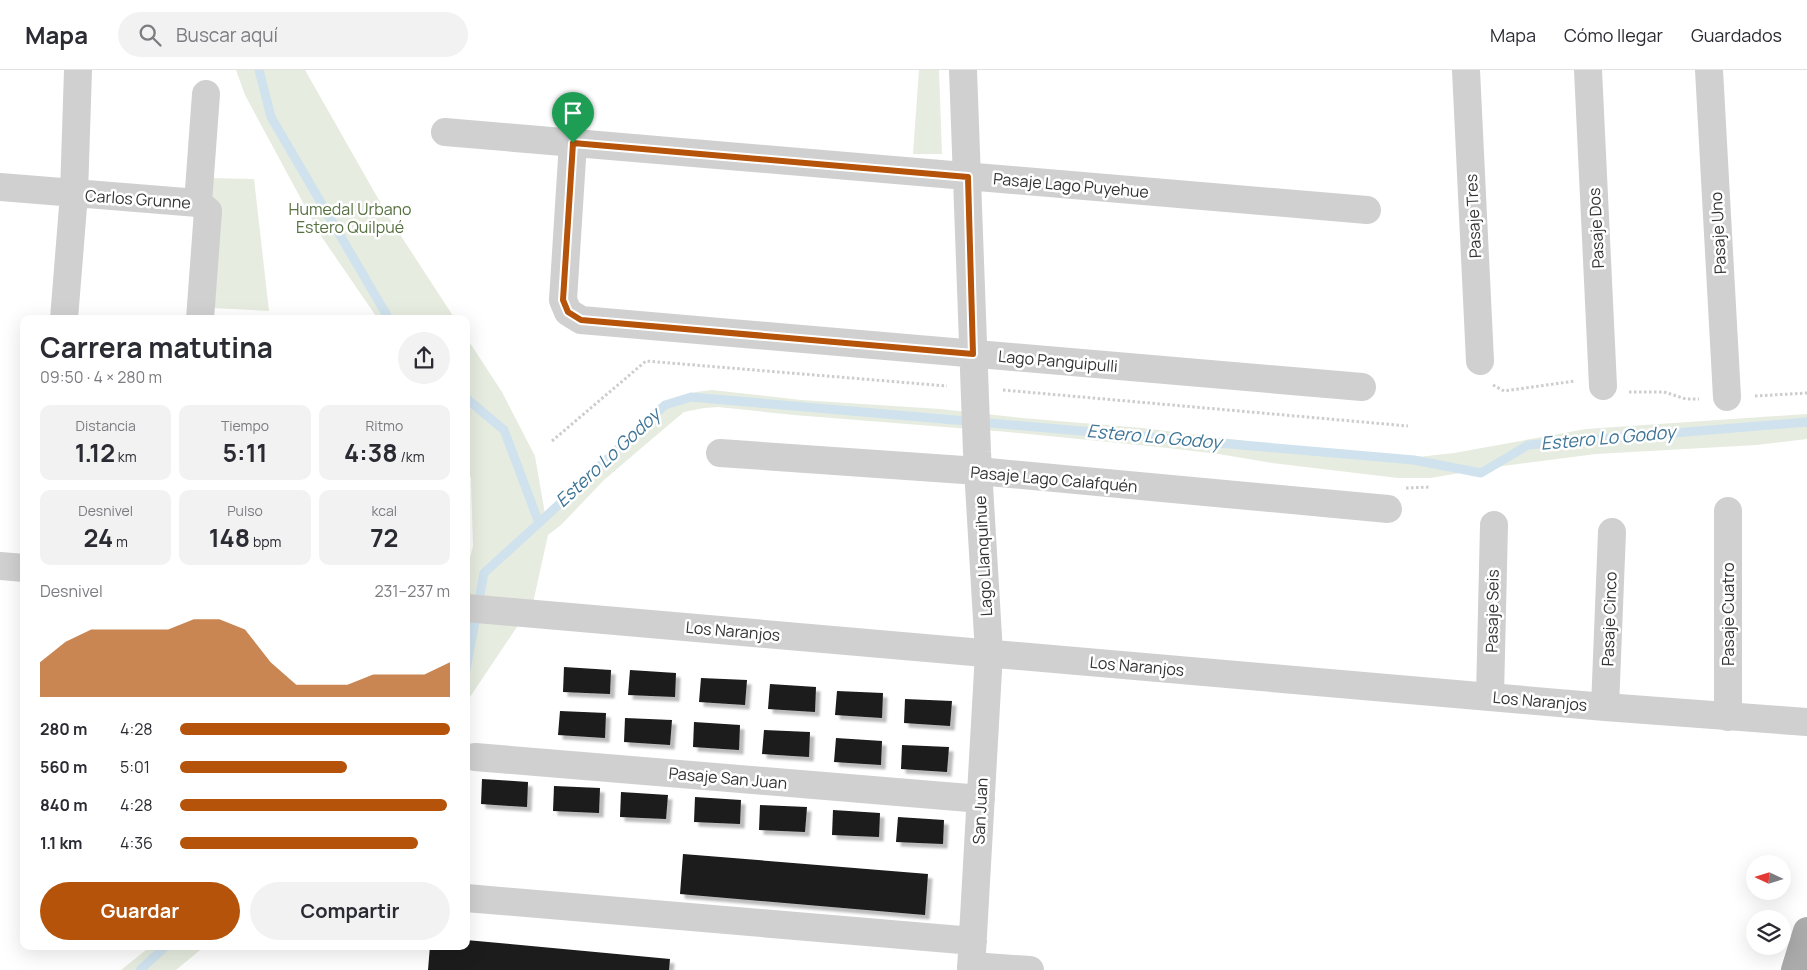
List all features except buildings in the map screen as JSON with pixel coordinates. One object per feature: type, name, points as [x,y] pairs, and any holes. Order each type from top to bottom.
[{"type":"main road","points":[[1795,970],[1807,931]]},
{"type":"street","points":[[64,315],[74,194],[78,70]]},
{"type":"street","name":"Lago Llanquihue","points":[[963,70],[973,354],[989,653]]},
{"type":"street","name":"Pasaje Tres","points":[[1466,70],[1480,361]]},
{"type":"street","name":"Pasaje Dos","points":[[1588,70],[1603,382]]},
{"type":"street","name":"Pasaje Uno","points":[[1709,70],[1727,397]]},
{"type":"street","points":[[198,203],[206,94]]},
{"type":"street","name":"Pasaje Lago Puyehue","points":[[445,132],[1367,210]]},
{"type":"street","name":"Lago Panguipulli","points":[[573,143],[563,300],[568,312],[581,320],[1362,387]]},
{"type":"street","name":"Carlos Grunne","points":[[0,187],[198,203],[208,211],[200,315]]},
{"type":"street","name":"Pasaje Lago Calafquén","points":[[720,453],[978,462],[1388,509]]},
{"type":"street","name":"Pasaje Cuatro","points":[[1728,511],[1728,717]]},
{"type":"street","name":"Pasaje Seis","points":[[1490,696],[1494,525]]},
{"type":"street","name":"Pasaje Cinco","points":[[1606,707],[1612,532]]},
{"type":"street","points":[[0,566],[20,568]]},
{"type":"street","name":"Los Naranjos","points":[[470,608],[1606,707],[1807,722]]},
{"type":"street","name":"San Juan","points":[[972,959],[989,653]]},
{"type":"street","name":"Pasaje San Juan","points":[[475,757],[981,799]]},
{"type":"street","points":[[470,898],[972,959],[1030,970]]},
{"type":"path","points":[[1480,361],[1484,380],[1504,391],[1603,382]]},
{"type":"green space","name":"Humedal Urbano Estero Quilpué","points":[[236,70],[305,70],[388,216],[452,315],[375,315],[321,236],[245,95]]},
{"type":"green space","points":[[919,70],[939,70],[942,154],[913,154]]},
{"type":"green space","points":[[208,178],[254,179],[269,311],[213,308]]},
{"type":"green space","points":[[470,343],[502,392],[535,456],[545,514],[568,497],[637,431],[681,398],[696,392],[712,390],[801,400],[940,409],[1142,428],[1310,449],[1409,458],[1454,453],[1586,429],[1807,414],[1807,439],[1756,445],[1596,454],[1488,468],[1431,478],[1398,478],[1272,463],[1219,454],[1008,432],[718,407],[684,412],[604,480],[561,525],[548,535],[533,603],[470,697],[470,558],[473,546]]},
{"type":"green space","points":[[146,950],[200,950],[176,970],[121,970]]},
{"type":"waterway","points":[[259,70],[271,117],[387,315]]},
{"type":"waterway","name":"Estero Lo Godoy","points":[[539,523],[665,405],[691,397],[1414,460],[1481,473],[1528,445],[1807,422]]},
{"type":"waterway","points":[[470,401],[504,430],[539,523],[484,573],[470,648]]},
{"type":"waterway","points":[[140,970],[162,950]]},
{"type":"route","points":[[573,143],[968,177],[973,354],[581,320],[568,312],[563,300],[573,143]]}]
